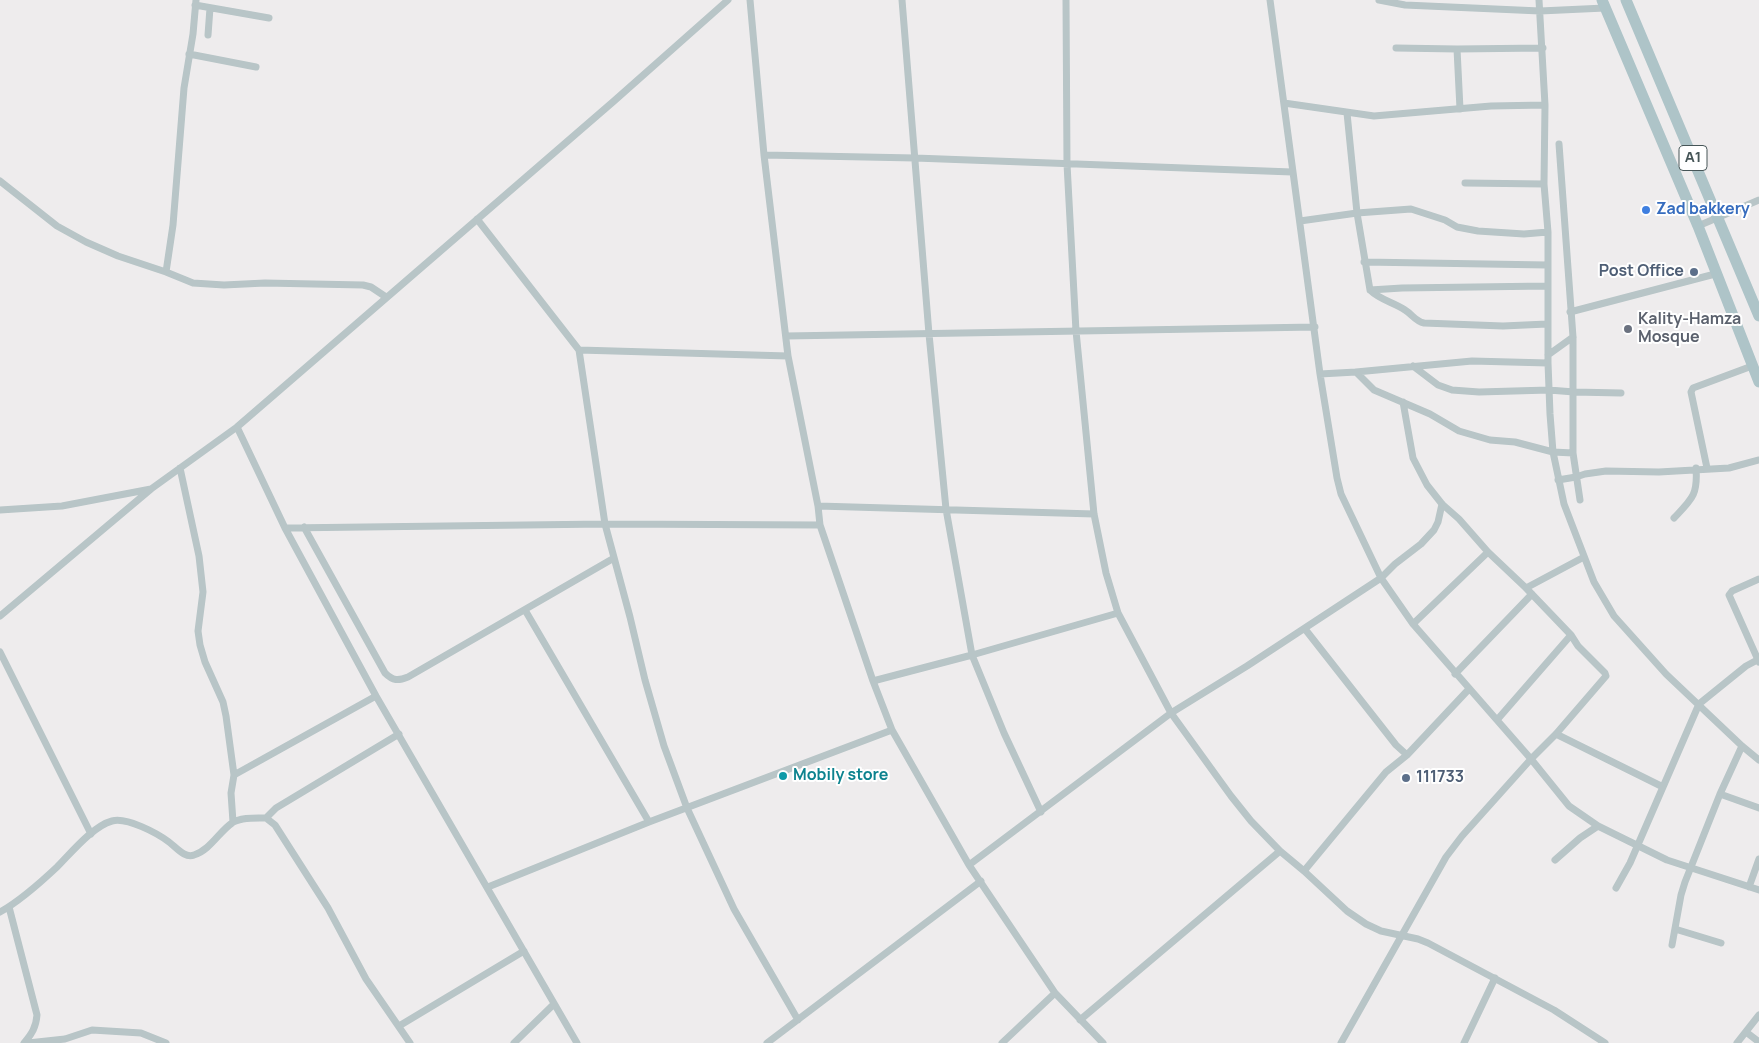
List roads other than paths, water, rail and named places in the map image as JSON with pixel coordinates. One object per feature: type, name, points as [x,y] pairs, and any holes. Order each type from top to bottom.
[{"type":"main road","name":"A1","points":[[1626,0],[1759,316]]},
{"type":"main road","name":"A1","points":[[1603,4],[1698,226],[1715,274],[1759,382]]},
{"type":"street","points":[[0,616],[151,489],[237,427],[728,0]]},
{"type":"street","points":[[750,0],[764,155],[788,356],[818,506],[820,525],[873,681],[892,730],[969,865],[1055,992],[1103,1043]]},
{"type":"street","points":[[902,0],[929,334],[946,509],[972,655],[1004,732],[1042,812]]},
{"type":"street","points":[[1066,0],[1068,164],[1076,331],[1094,514],[1106,573],[1118,612],[1171,713],[1231,796],[1280,852],[1304,871],[1347,912],[1381,931],[1428,943],[1554,1010],[1605,1043]]},
{"type":"street","points":[[1270,0],[1320,374],[1337,478],[1341,494],[1381,578],[1413,624],[1531,759],[1569,806],[1598,826],[1667,860],[1759,890]]},
{"type":"street","points":[[1379,0],[1405,5],[1540,12],[1603,4]]},
{"type":"street","points":[[1539,0],[1545,105],[1544,184],[1548,232],[1547,324],[1549,390],[1553,452],[1569,521],[1594,582],[1614,616],[1666,674],[1759,760]]},
{"type":"street","points":[[166,272],[173,224],[184,88],[196,3],[210,8],[270,18]]},
{"type":"street","points":[[208,36],[210,8]]},
{"type":"street","points":[[1396,48],[1457,50],[1543,48]]},
{"type":"street","points":[[1457,50],[1460,109]]},
{"type":"street","points":[[189,54],[256,67]]},
{"type":"street","points":[[1284,103],[1374,116],[1491,106],[1545,105]]},
{"type":"street","points":[[1347,113],[1356,213],[1370,290],[1380,298],[1403,308],[1418,321],[1424,323],[1503,326],[1547,324]]},
{"type":"street","points":[[1559,144],[1573,338],[1573,453],[1580,500]]},
{"type":"street","points":[[764,155],[915,158],[1292,172]]},
{"type":"street","points":[[0,182],[57,226],[86,242],[183,280],[203,284],[363,285],[371,287],[386,297]]},
{"type":"street","points":[[1465,182],[1544,184]]},
{"type":"street","points":[[1698,226],[1759,200]]},
{"type":"street","points":[[1300,220],[1411,209],[1444,220],[1457,227],[1478,231],[1524,234],[1548,232]]},
{"type":"street","points":[[477,219],[579,350],[605,524],[661,737],[687,808],[734,909],[798,1020]]},
{"type":"street","points":[[1364,262],[1547,265]]},
{"type":"street","points":[[1570,312],[1715,274]]},
{"type":"street","points":[[1370,290],[1547,286]]},
{"type":"street","points":[[786,336],[1315,327]]},
{"type":"street","points":[[1548,354],[1573,338]]},
{"type":"street","points":[[579,350],[788,356]]},
{"type":"street","points":[[1320,374],[1472,361],[1548,363]]},
{"type":"street","points":[[1413,366],[1438,385],[1452,390],[1479,392],[1549,390],[1621,393]]},
{"type":"street","points":[[1707,468],[1691,392],[1693,388],[1752,366]]},
{"type":"street","points":[[1356,372],[1374,390],[1430,414],[1459,431],[1474,437],[1515,442],[1553,452],[1573,453]]},
{"type":"street","points":[[1341,1043],[1446,857],[1462,836],[1556,734],[1606,676],[1578,646],[1571,635],[1488,552],[1459,518],[1442,504],[1427,485],[1413,458],[1403,402]]},
{"type":"street","points":[[237,427],[285,528],[376,696],[577,1043]]},
{"type":"street","points":[[1558,480],[1606,471],[1659,472],[1737,466],[1759,460]]},
{"type":"street","points":[[180,468],[199,556],[203,592],[198,631],[200,645],[205,662],[223,702],[234,775],[231,793],[233,822]]},
{"type":"street","points":[[1674,518],[1696,492],[1698,483],[1696,468]]},
{"type":"street","points":[[0,510],[62,506],[151,489]]},
{"type":"street","points":[[969,865],[1042,812],[1171,713],[1305,629],[1381,578],[1395,564],[1421,544],[1434,530],[1442,504]]},
{"type":"street","points":[[818,506],[1094,514]]},
{"type":"street","points":[[285,528],[605,524],[820,525]]},
{"type":"street","points":[[304,528],[385,674],[391,679],[399,681],[614,558]]},
{"type":"street","points":[[1413,624],[1488,552]]},
{"type":"street","points":[[1526,588],[1584,557]]},
{"type":"street","points":[[1616,888],[1630,863],[1699,704],[1746,666],[1759,660],[1729,595],[1732,591],[1759,579]]},
{"type":"street","points":[[1455,674],[1532,594]]},
{"type":"street","points":[[525,610],[649,822]]},
{"type":"street","points":[[873,681],[972,655],[1118,612]]},
{"type":"street","points":[[1305,629],[1396,745],[1407,755]]},
{"type":"street","points":[[1497,720],[1571,635]]},
{"type":"street","points":[[0,652],[91,834]]},
{"type":"street","points":[[1304,871],[1386,772],[1407,755],[1469,689]]},
{"type":"street","points":[[234,775],[376,696]]},
{"type":"street","points":[[488,887],[649,822],[892,730]]},
{"type":"street","points":[[0,912],[9,907],[55,869],[104,824],[114,820],[129,821],[168,841],[185,855],[193,856],[202,851],[233,822],[266,818],[276,808],[399,734]]},
{"type":"street","points":[[1556,734],[1663,787]]},
{"type":"street","points":[[1672,945],[1681,896],[1720,794],[1742,746]]},
{"type":"street","points":[[1720,794],[1759,808]]},
{"type":"street","points":[[266,818],[275,825],[328,908],[366,979],[410,1043]]},
{"type":"street","points":[[1555,860],[1580,838],[1598,826]]},
{"type":"street","points":[[1080,1020],[1280,852]]},
{"type":"street","points":[[1749,887],[1759,859]]},
{"type":"street","points":[[767,1043],[980,881]]},
{"type":"street","points":[[9,907],[37,1015],[36,1024],[31,1035],[24,1043]]},
{"type":"street","points":[[1675,929],[1721,943]]},
{"type":"street","points":[[399,1026],[524,951]]},
{"type":"street","points":[[1464,1043],[1495,978]]},
{"type":"street","points":[[1002,1043],[1055,992]]},
{"type":"street","points":[[514,1043],[554,1004]]},
{"type":"street","points":[[1737,1043],[1759,1015]]},
{"type":"street","points":[[28,1043],[65,1039],[92,1030],[141,1032],[166,1043]]},
{"type":"street","points":[[1746,1032],[1759,1042]]},
{"type":"place","name":"Zad bakkery","points":[[1646,210]]},
{"type":"place","name":"Post Office","points":[[1694,272]]},
{"type":"place","name":"Kality-Hamza Mosque","points":[[1628,329]]},
{"type":"place","name":"Mobily store","points":[[783,776]]},
{"type":"place","name":"111733","points":[[1406,778]]}]
